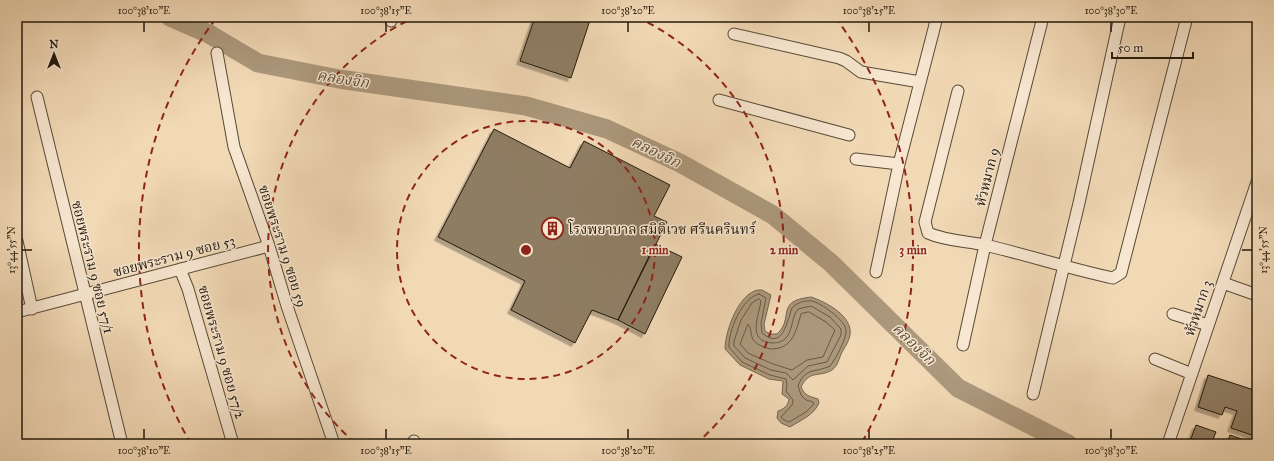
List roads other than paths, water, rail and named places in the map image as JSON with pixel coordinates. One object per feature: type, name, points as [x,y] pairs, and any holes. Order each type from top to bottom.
[{"type":"street","points":[[876,272],[899,164],[937,17]]},
{"type":"street","name":"หัวหมาก 9","points":[[963,345],[985,245],[1043,17]]},
{"type":"street","points":[[1033,394],[1064,267],[1120,17]]},
{"type":"street","points":[[958,91],[925,222],[925,228],[928,233],[938,237],[985,245],[1064,267],[1113,278],[1120,273],[1187,17]]},
{"type":"street","points":[[734,34],[839,58],[861,72],[920,82]]},
{"type":"street","name":"ซอยพระราม 9 ซอย 59","points":[[217,53],[234,147],[269,246],[287,306],[334,444]]},
{"type":"street","name":"ซอยพระราม 9 ซอย 57/1","points":[[37,97],[84,295],[122,444]]},
{"type":"street","points":[[719,100],[849,135]]},
{"type":"street","points":[[856,159],[899,164]]},
{"type":"street","name":"หัวหมาก 3","points":[[1168,444],[1257,182]]},
{"type":"street","points":[[17,241],[32,309]]},
{"type":"street","name":"ซอยพระราม 9 ซอย 53","points":[[17,312],[269,246]]},
{"type":"street","name":"ซอยพระราม 9 ซอย 57/2","points":[[180,269],[188,289],[233,444]]},
{"type":"street","points":[[1223,283],[1257,295]]},
{"type":"street","points":[[1173,314],[1208,325]]},
{"type":"street","points":[[1155,359],[1192,374]]},
{"type":"water","points":[[762,290],[771,295],[764,324],[765,331],[770,334],[777,334],[782,328],[789,306],[793,302],[811,297],[831,306],[843,316],[850,328],[849,339],[836,366],[832,370],[823,374],[811,376],[804,381],[801,387],[806,394],[818,399],[819,403],[817,407],[807,417],[790,427],[781,423],[777,418],[778,411],[788,404],[789,399],[782,394],[783,381],[769,379],[740,365],[725,349],[730,323],[739,305],[751,293]]},
{"type":"waterway","name":"คลองจิก","points":[[170,17],[209,34],[258,63],[339,79],[526,106],[607,129],[680,163],[773,215],[831,263],[958,388],[1068,444]]},
{"type":"place","name":"โรงพยาบาล สมิติเวช ศรีนครินทร์","points":[[552,229]]}]
